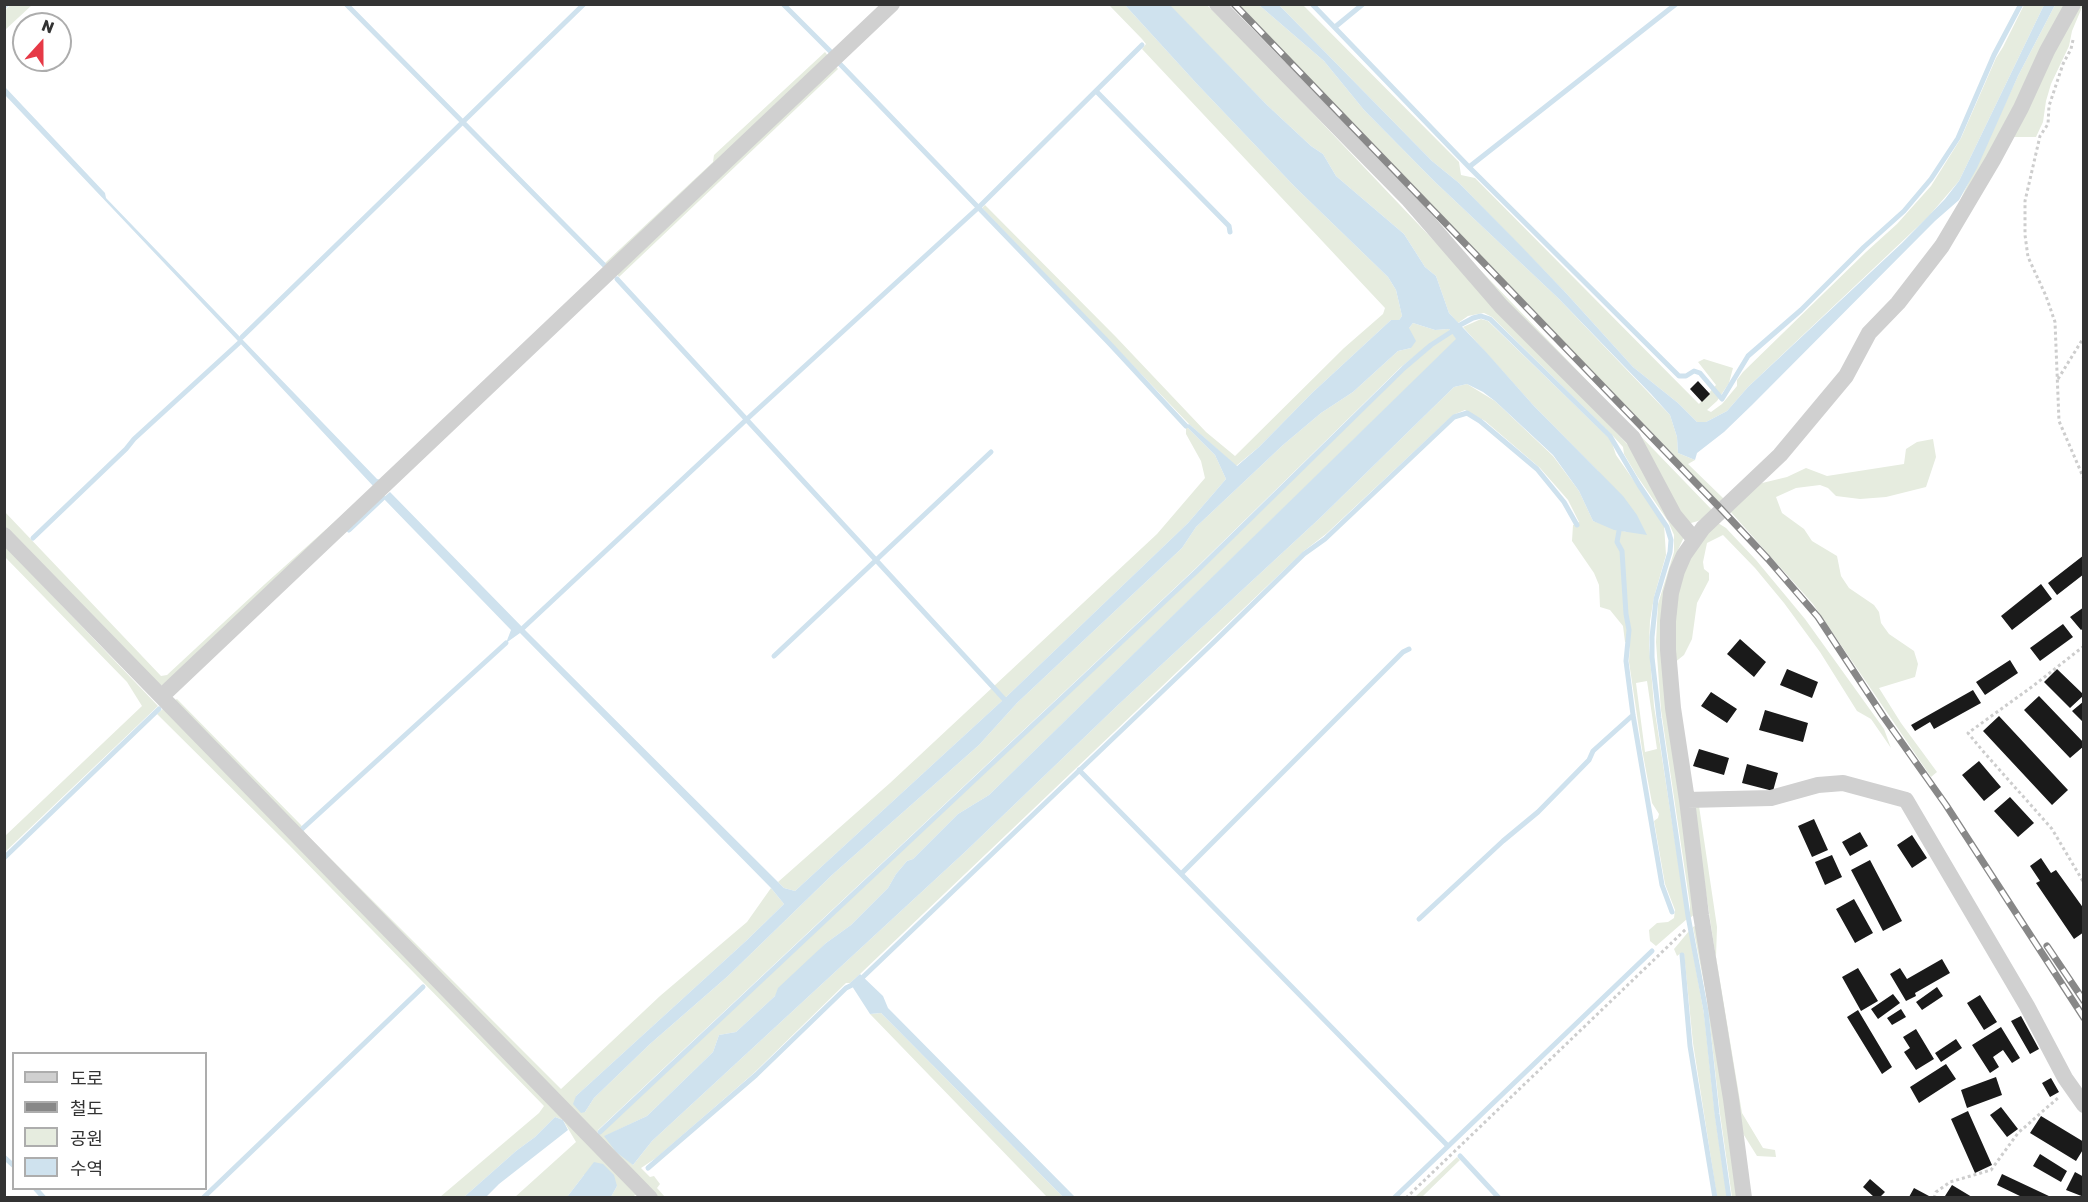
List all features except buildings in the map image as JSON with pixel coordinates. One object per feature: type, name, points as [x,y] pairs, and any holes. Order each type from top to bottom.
[{"type":"street","points":[[162,696],[892,4]]},
{"type":"street","points":[[1217,4],[1409,200],[1501,306],[1633,438],[1674,515],[1694,539]]},
{"type":"street","points":[[1744,1197],[1731,1099],[1701,915],[1673,708],[1668,621],[1671,593],[1677,571],[1694,539],[1780,455],[1846,376],[1869,333],[1898,303],[1942,246],[1999,150],[2047,51],[2073,4]]},
{"type":"street","points":[[4,535],[650,1197]]},
{"type":"street","points":[[1687,800],[1771,798],[1818,785],[1843,783],[1906,800],[2027,1006],[2070,1087],[2084,1105]]},
{"type":"path","points":[[2074,32],[2072,49],[2062,64],[2049,106],[2048,124],[2040,136],[2025,201],[2025,235],[2028,257],[2055,322],[2059,422],[2084,479]]},
{"type":"path","points":[[2057,380],[2084,337]]},
{"type":"path","points":[[2084,646],[1968,733],[2052,829],[2084,883]]},
{"type":"path","points":[[1406,1197],[1701,915]]},
{"type":"path","points":[[1934,1197],[1936,1192],[1950,1182],[1991,1170],[2018,1133],[2070,1087]]},
{"type":"green space","points":[[11,4],[32,5],[24,12],[12,12],[12,24],[5,30],[5,10]]},
{"type":"green space","points":[[1109,5],[1125,5],[1295,187],[1388,277],[1396,290],[1402,316],[1399,320],[1391,320],[1312,393],[1259,447],[1236,466],[1189,424],[982,208],[985,205],[1206,432],[1235,456],[1344,348],[1383,314],[1385,308],[1142,49],[1146,44]]},
{"type":"green space","points":[[1169,5],[1207,5],[1267,65],[1629,446],[1684,537],[1677,552],[1664,597],[1696,913],[1690,918],[1661,710],[1656,642],[1658,604],[1674,552],[1674,535],[1668,521],[1637,476],[1624,454],[1623,447],[1613,436],[1492,317],[1484,313],[1478,314],[1468,316],[1458,323],[1449,313],[1436,276],[1425,267],[1404,234],[1336,176],[1323,154],[1311,146],[1267,105]]},
{"type":"green space","points":[[1239,5],[1259,5],[1324,61],[1364,110],[1435,182],[1558,298],[1670,415],[1677,437],[1678,453],[1695,460],[1688,464],[1724,499],[1719,502]]},
{"type":"green space","points":[[1279,5],[1303,5],[1459,162],[1461,175],[1475,178],[1699,404],[1716,385],[1698,362],[1704,359],[1733,368],[1729,383],[1717,401],[1707,410],[1711,412],[1722,404],[1737,386],[1737,380],[1743,372],[1897,224],[1931,186],[1961,138],[1996,58],[2024,5],[2044,5],[1959,181],[1928,217],[1748,387],[1727,411],[1706,422],[1697,422],[1678,403],[1633,367],[1566,293],[1459,183],[1432,161]]},
{"type":"green space","points":[[2055,5],[2065,5],[2006,123],[1951,220],[2018,76]]},
{"type":"green space","points":[[2077,5],[2083,5],[2072,31],[2069,46],[2051,84],[2043,122],[2036,137],[2013,137]]},
{"type":"green space","points":[[825,52],[829,57],[610,268],[605,263],[713,162],[714,155]]},
{"type":"green space","points":[[834,64],[838,69],[619,277],[615,272]]},
{"type":"green space","points":[[1430,218],[1714,512],[1691,523],[1684,520],[1652,471],[1502,303]]},
{"type":"green space","points":[[1481,319],[1488,321],[1611,440],[1616,455],[1664,524],[1666,555],[1654,597],[1649,645],[1654,706],[1687,919],[1656,946],[1650,941],[1649,930],[1657,923],[1668,922],[1674,918],[1675,910],[1665,884],[1654,821],[1659,814],[1652,803],[1642,749],[1629,662],[1630,643],[1625,642],[1623,626],[1610,610],[1600,607],[1599,585],[1594,573],[1572,541],[1573,525],[1579,522],[1568,500],[1540,468],[1485,421],[1465,410],[1453,415],[1326,534],[1304,551],[860,974],[850,983],[846,983],[754,1073],[656,1158],[641,1168],[650,1177],[654,1176],[660,1184],[657,1188],[665,1197],[654,1197],[173,701],[177,699],[301,825],[305,833],[561,1089],[660,996],[747,922],[771,888],[784,904],[576,1096],[585,1112],[594,1098],[650,1044],[728,976],[832,875],[979,745],[1017,703],[1182,548],[1196,527],[1283,445],[1321,413],[1353,392],[1398,351],[1411,348],[1409,328],[1413,323],[1435,330],[1449,329],[1450,331],[1401,367],[1195,569],[598,1130],[597,1135],[1198,572],[1404,370],[1432,346],[1452,333],[1457,339],[989,795],[958,814],[913,859],[907,861],[888,888],[851,925],[826,943],[775,996],[736,1032],[719,1035],[713,1052],[647,1116],[605,1136],[633,1165],[652,1141],[966,851],[1118,705],[1320,518],[1454,387],[1467,384],[1495,401],[1553,456],[1579,491],[1593,521],[1626,532],[1598,471],[1534,406],[1463,327]],"holes":[[[1647,681],[1657,749],[1645,752],[1636,683]]]},
{"type":"green space","points":[[1186,426],[1215,455],[1226,479],[1188,523],[1004,699],[795,891],[784,888],[778,882],[890,783],[1157,534],[1205,478],[1201,461],[1186,434]]},
{"type":"green space","points":[[1933,439],[1936,457],[1926,487],[1886,497],[1860,499],[1836,496],[1828,488],[1820,485],[1796,488],[1776,497],[1782,513],[1804,529],[1812,541],[1837,556],[1841,576],[1849,588],[1874,605],[1879,612],[1881,623],[1889,634],[1914,651],[1918,664],[1915,677],[1879,688],[1937,772],[1931,777],[1813,604],[1729,510],[1754,485],[1787,477],[1806,468],[1827,476],[1904,464],[1906,449],[1917,442]]},
{"type":"green space","points":[[381,480],[164,686],[156,684],[5,527],[4,511],[161,676],[167,675]]},
{"type":"green space","points":[[1718,523],[1726,528],[1756,560],[1805,619],[1884,729],[1891,748],[1871,719],[1857,711],[1820,652],[1784,603],[1723,535],[1707,543],[1703,562],[1704,569],[1709,573],[1709,580],[1697,603],[1692,639],[1684,655],[1674,663],[1671,618],[1688,554]]},
{"type":"green space","points":[[5,546],[158,706],[5,852],[5,836],[142,706],[127,682],[5,557]]},
{"type":"green space","points":[[164,708],[643,1197],[635,1195],[633,1197],[611,1197],[617,1186],[584,1175],[567,1197],[515,1197],[576,1142],[563,1120],[555,1117],[535,1137],[464,1197],[440,1197],[539,1113],[544,1106],[289,845],[157,714]]},
{"type":"green space","points":[[1693,806],[1699,806],[1717,927],[1716,957],[1742,1113],[1763,1148],[1775,1150],[1776,1157],[1757,1156],[1742,1132]]},
{"type":"green space","points":[[1697,925],[1741,1197],[1732,1197],[1707,999],[1693,927]]},
{"type":"green space","points":[[1689,931],[1704,1014],[1715,1116],[1727,1197],[1717,1197],[1693,1043],[1684,953],[1677,956],[1674,949]]},
{"type":"green space","points":[[881,1013],[1063,1197],[1047,1197],[870,1014]]},
{"type":"green space","points":[[1457,1157],[1460,1160],[1422,1197],[1415,1197]]},
{"type":"water","points":[[1169,4],[1267,105],[1311,146],[1323,154],[1336,176],[1404,234],[1425,267],[1436,276],[1449,313],[1534,406],[1623,496],[1637,515],[1647,535],[1614,530],[1593,521],[1579,491],[1553,455],[1483,392],[1467,384],[1454,387],[1320,518],[1118,705],[966,851],[652,1141],[633,1165],[616,1152],[604,1136],[647,1116],[713,1052],[719,1035],[736,1032],[775,996],[778,988],[826,943],[851,925],[888,888],[907,861],[913,859],[958,814],[989,795],[1456,339],[1449,329],[1435,330],[1413,323],[1409,328],[1416,341],[1411,348],[1398,351],[1353,392],[1321,413],[1283,445],[1196,527],[1182,548],[1017,703],[979,745],[832,875],[728,976],[650,1044],[594,1098],[585,1112],[581,1113],[573,1104],[576,1096],[784,904],[771,888],[520,633],[506,643],[511,630],[383,498],[390,492],[784,888],[795,891],[1004,699],[1188,523],[1226,479],[1215,455],[1186,426],[1189,424],[1237,466],[1391,320],[1399,320],[1402,316],[1396,290],[1388,277],[1295,187],[1125,5]]},
{"type":"water","points":[[1259,5],[1279,5],[1432,161],[1459,183],[1521,246],[1633,367],[1678,403],[1697,422],[1706,422],[1727,411],[1748,387],[1902,243],[1945,199],[1959,181],[2044,5],[2055,5],[2018,76],[1977,168],[1959,200],[1935,221],[1752,405],[1724,432],[1697,453],[1695,460],[1678,453],[1677,437],[1670,415],[1651,394],[1558,298],[1435,182],[1364,110],[1324,61]]},
{"type":"water","points":[[5,87],[105,193],[106,198],[377,479],[381,480],[374,487],[5,95]]},
{"type":"water","points":[[860,974],[883,996],[888,1008],[1075,1197],[1063,1197],[881,1013],[870,1014],[850,983]]},
{"type":"water","points":[[555,1117],[563,1120],[568,1130],[499,1184],[486,1197],[464,1197],[535,1137]]},
{"type":"water","points":[[594,1162],[603,1164],[614,1175],[617,1186],[611,1197],[567,1197]]},
{"type":"waterway","points":[[4,7],[7,4]]},
{"type":"waterway","points":[[346,4],[605,266]]},
{"type":"waterway","points":[[242,337],[584,4]]},
{"type":"waterway","points":[[783,4],[830,51]]},
{"type":"waterway","points":[[1312,4],[1469,167],[1679,376],[1686,376],[1694,371],[1700,373],[1722,399],[1748,356],[1801,310],[1904,211],[1931,179],[1958,138],[1994,55],[2021,4]]},
{"type":"waterway","points":[[1335,27],[1363,4]]},
{"type":"waterway","points":[[1469,167],[1676,4]]},
{"type":"waterway","points":[[523,628],[979,207],[1142,45]]},
{"type":"waterway","points":[[839,63],[1186,426]]},
{"type":"waterway","points":[[1096,91],[1229,226],[1230,232]]},
{"type":"waterway","points":[[617,279],[1004,699]]},
{"type":"waterway","points":[[1460,325],[1481,316],[1490,319],[1568,395],[1610,436],[1667,527],[1671,540],[1670,552],[1656,599],[1652,657],[1688,916],[1706,1011],[1729,1198]]},
{"type":"waterway","points":[[600,1132],[1198,570],[1404,368],[1431,345],[1451,332]]},
{"type":"waterway","points":[[33,538],[134,439],[239,343]]},
{"type":"waterway","points":[[863,977],[1304,554],[1325,539],[1454,417],[1467,413],[1480,421],[1537,469],[1564,502],[1577,525]]},
{"type":"waterway","points":[[774,656],[991,452]]},
{"type":"waterway","points":[[349,530],[383,498]]},
{"type":"waterway","points":[[1619,531],[1617,542],[1622,551],[1629,630],[1626,661],[1633,715],[1662,885],[1672,912]]},
{"type":"waterway","points":[[302,829],[506,643]]},
{"type":"waterway","points":[[1181,874],[1403,652],[1409,649]]},
{"type":"waterway","points":[[4,858],[159,709]]},
{"type":"waterway","points":[[1419,919],[1503,841],[1538,812],[1589,760],[1593,751],[1633,715]]},
{"type":"waterway","points":[[1079,770],[1448,1146]]},
{"type":"waterway","points":[[1394,1198],[1652,951]]},
{"type":"waterway","points":[[1682,955],[1690,1046],[1715,1198]]},
{"type":"waterway","points":[[648,1168],[756,1075],[846,988],[852,985]]},
{"type":"waterway","points":[[203,1198],[423,987]]},
{"type":"waterway","points":[[1460,1156],[1499,1198]]},
{"type":"waterway","points":[[4,1157],[12,1164]]},
{"type":"waterway","points":[[37,1190],[44,1198]]},
{"type":"railway","points":[[1234,4],[1722,510],[1818,617],[1883,716],[1946,805],[2084,1018]]},
{"type":"railway","points":[[2047,946],[2084,1001]]}]
